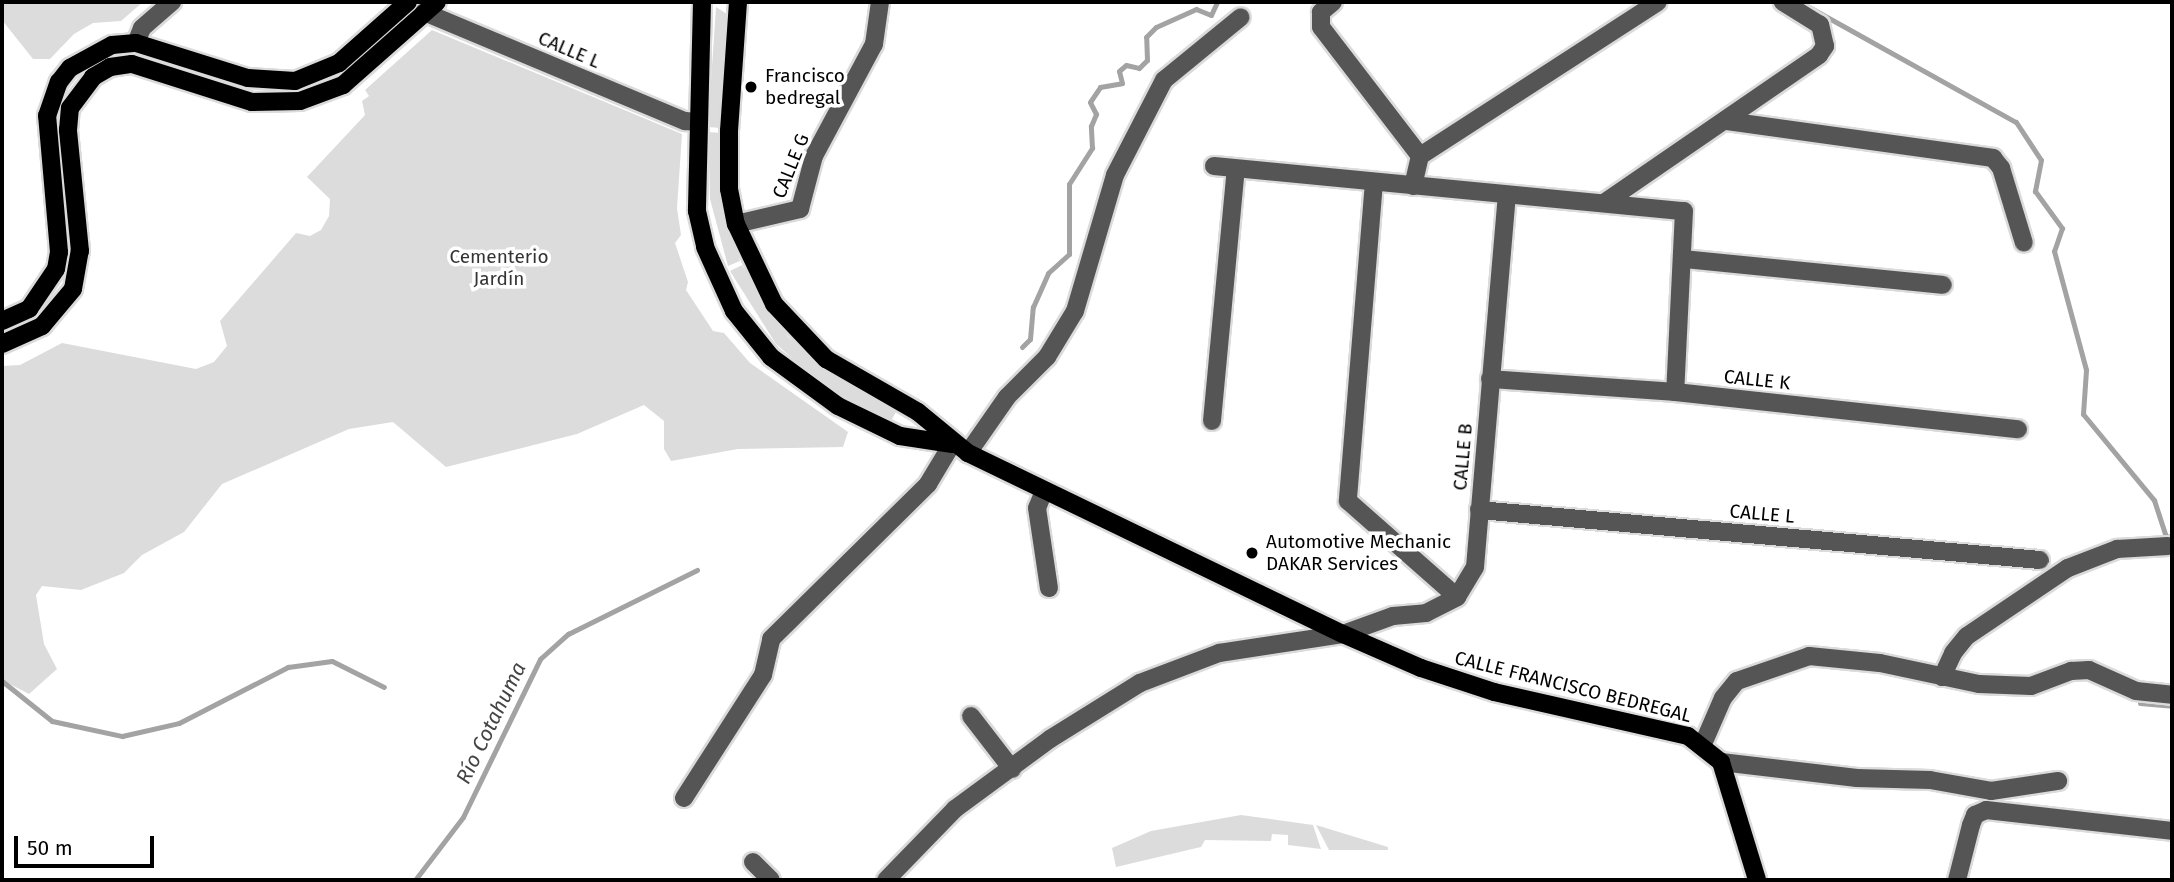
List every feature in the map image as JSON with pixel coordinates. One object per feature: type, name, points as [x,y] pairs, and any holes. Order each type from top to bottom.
[{"type":"main road","points":[[2,321],[15,318],[40,297],[50,283],[59,252],[46,134],[51,99],[70,68],[89,55],[112,45],[136,43],[248,78],[295,81],[339,63],[408,2]]},
{"type":"main road","points":[[702,2],[697,211],[716,274],[742,325],[771,357],[838,405],[900,436],[952,444]]},
{"type":"main road","points":[[738,2],[729,131],[729,189],[736,224],[762,285],[803,339],[847,374],[918,412],[952,444]]},
{"type":"main road","points":[[2,344],[26,337],[58,310],[73,289],[80,268],[68,130],[70,108],[93,77],[110,67],[132,64],[252,102],[300,101],[344,85],[425,5]]},
{"type":"main road","points":[[132,64],[136,43]]},
{"type":"main road","points":[[40,297],[58,310]]},
{"type":"main road","name":"CALLE FRANCISCO BEDREGAL","points":[[952,444],[1343,634],[1421,668],[1494,692],[1668,730],[1703,744],[1721,762],[1757,880]]},
{"type":"street","points":[[136,43],[142,29],[173,2]]},
{"type":"street","name":"CALLE G","points":[[736,224],[800,209],[814,156],[874,44],[880,2]]},
{"type":"street","points":[[1332,2],[1321,12],[1321,27],[1420,156]]},
{"type":"street","points":[[1413,186],[1420,156],[1658,2]]},
{"type":"street","points":[[1605,203],[1819,55],[1825,46],[1820,25],[1783,2]]},
{"type":"street","name":"CALLE L","points":[[425,5],[685,121],[698,122]]},
{"type":"street","points":[[968,453],[1007,397],[1047,357],[1075,311],[1115,175],[1164,80],[1241,17]]},
{"type":"street","points":[[1727,121],[1993,158],[2001,168],[2024,243]]},
{"type":"street","points":[[1214,166],[1684,211],[1684,259],[1675,393]]},
{"type":"street","points":[[1212,421],[1236,169]]},
{"type":"street","points":[[886,880],[955,809],[1050,739],[1178,665],[1219,653],[1343,634],[1393,617],[1426,612],[1457,597],[1348,501],[1374,183]]},
{"type":"street","name":"CALLE B","points":[[1457,597],[1475,566],[1507,196]]},
{"type":"street","points":[[1684,259],[1943,285]]},
{"type":"street","name":"CALLE K","points":[[1490,379],[1675,393],[2018,429]]},
{"type":"street","points":[[684,798],[763,675],[771,639],[928,484],[952,444]]},
{"type":"street","points":[[1044,491],[1037,508],[1049,588]]},
{"type":"street","name":"CALLE L","points":[[1479,510],[2040,560]]},
{"type":"street","points":[[1942,677],[1953,653],[1967,636],[2068,568],[2117,550],[2168,546]]},
{"type":"street","points":[[1703,744],[1723,698],[1737,681],[1781,663],[1810,656],[1880,663],[1979,684],[2031,686],[2071,671],[2089,670],[2136,691],[2172,695]]},
{"type":"street","points":[[971,716],[1012,769]]},
{"type":"street","points":[[1721,762],[1857,778],[1930,780],[1991,791],[2058,781]]},
{"type":"street","points":[[1957,880],[1975,815],[1986,810],[2172,831]]},
{"type":"street","points":[[753,862],[771,880]]},
{"type":"green space","points":[[2,2],[143,2],[121,21],[93,23],[74,34],[50,59],[33,59],[2,20]]},
{"type":"green space","points":[[716,7],[730,16],[721,128],[708,127]]},
{"type":"green space","name":"Cementerio Jardín","points":[[432,30],[682,134],[677,208],[681,235],[675,243],[688,282],[686,290],[713,331],[724,333],[750,363],[848,432],[843,447],[738,449],[671,461],[664,449],[664,421],[644,405],[577,434],[446,467],[393,422],[349,429],[222,484],[184,532],[142,555],[124,573],[81,590],[42,586],[36,595],[44,644],[57,669],[29,694],[2,680],[2,366],[20,365],[62,343],[196,369],[214,362],[227,346],[220,321],[296,233],[310,236],[321,230],[329,216],[330,199],[307,177],[365,115],[362,101],[369,96],[365,90]]},
{"type":"green space","points":[[708,132],[721,133],[722,194],[740,261],[728,266],[710,199]]},
{"type":"green space","points":[[742,265],[788,337],[833,376],[897,410],[890,423],[821,383],[776,344],[730,271]]},
{"type":"green space","points":[[1241,815],[1313,825],[1321,849],[1288,845],[1288,835],[1272,834],[1271,841],[1205,840],[1201,847],[1116,867],[1112,848],[1151,831]]},
{"type":"green space","points":[[1316,825],[1388,847],[1388,850],[1329,850]]},
{"type":"waterway","points":[[1022,347],[1030,339],[1033,307],[1048,273],[1069,254],[1069,184],[1092,148],[1091,126],[1096,114],[1090,102],[1100,87],[1122,83],[1119,71],[1126,65],[1139,68],[1147,60],[1146,37],[1156,27],[1196,9],[1211,15],[1217,2]]},
{"type":"waterway","points":[[1800,2],[2016,122],[2041,160],[2035,191],[2062,228],[2054,251],[2086,370],[2083,414],[2154,500],[2166,537],[2172,536]]},
{"type":"waterway","name":"Río Cotahuma","points":[[415,880],[463,817],[540,659],[568,634],[697,570]]},
{"type":"waterway","points":[[2,681],[52,721],[122,736],[179,723],[288,667],[332,661],[384,687]]},
{"type":"waterway","points":[[2140,703],[2172,706]]},
{"type":"place","name":"Francisco bedregal","points":[[751,87]]},
{"type":"place","name":"Automotive Mechanic DAKAR Services","points":[[1252,553]]}]
